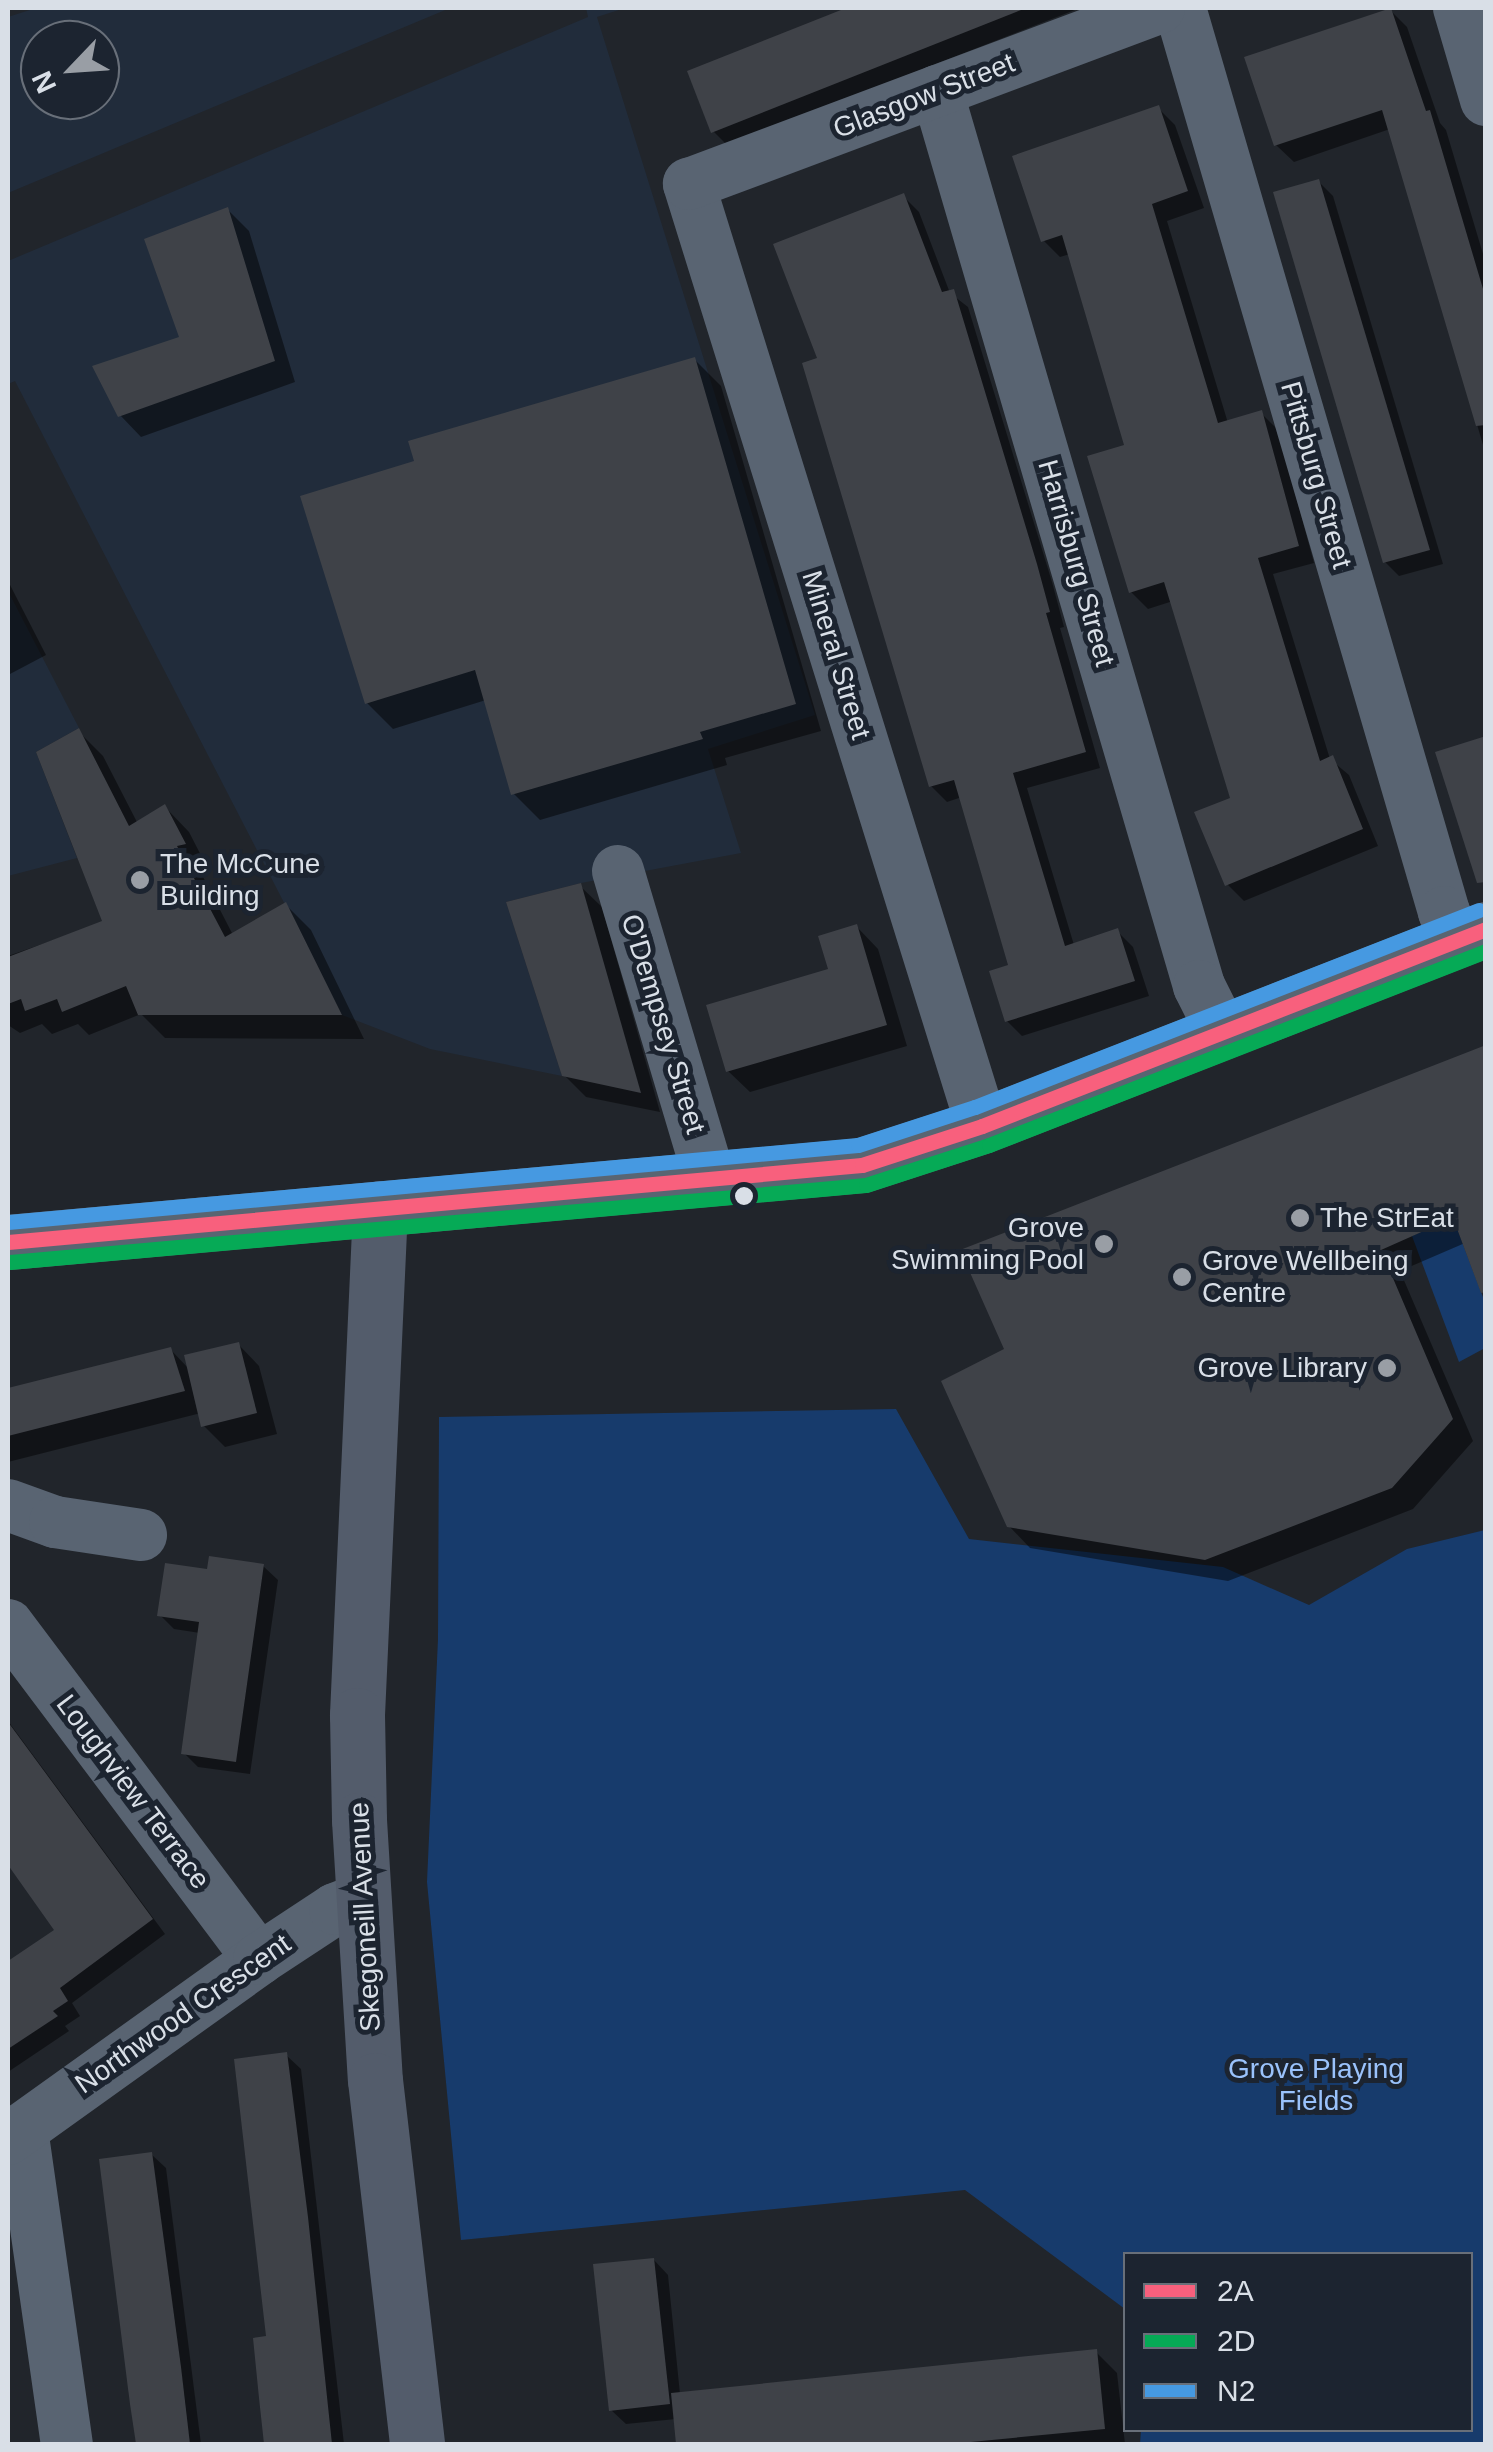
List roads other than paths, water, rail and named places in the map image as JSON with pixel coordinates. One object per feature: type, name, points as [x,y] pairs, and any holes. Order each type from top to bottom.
[{"type":"main road","points":[[8,1242],[862,1164],[982,1126],[1471,935]]},
{"type":"street","name":"Glasgow Street","points":[[689,184],[1159,8]]},
{"type":"street","name":"Pittsburg Street","points":[[1180,8],[1444,912],[1471,935]]},
{"type":"street","points":[[1460,8],[1486,100]]},
{"type":"street","name":"Harrisburg Street","points":[[936,90],[1199,986],[1222,1032]]},
{"type":"street","name":"Mineral Street","points":[[689,184],[982,1126]]},
{"type":"street","name":"O'Dempsey Street","points":[[618,871],[709,1177]]},
{"type":"street","name":"Skegoneill Avenue","points":[[380,1208],[357,1714],[375,2080],[417,2444]]},
{"type":"street","points":[[8,1505],[55,1522],[142,1535]]},
{"type":"street","name":"Loughview Terrace","points":[[8,1625],[259,1959]]},
{"type":"street","name":"Northwood Crescent","points":[[15,2134],[259,1959],[336,1909],[364,1898]]},
{"type":"street","points":[[15,2134],[67,2444]]},
{"type":"place","name":"The McCune Building","points":[[140,880]]},
{"type":"place","name":"The StrEat","points":[[1300,1218]]},
{"type":"place","name":"Grove Swimming Pool","points":[[1104,1244]]},
{"type":"place","name":"Grove Wellbeing Centre","points":[[1182,1277]]},
{"type":"place","name":"Grove Library","points":[[1387,1368]]},
{"type":"park label","name":"Grove Playing Fields","points":[[1316,2085]]}]
